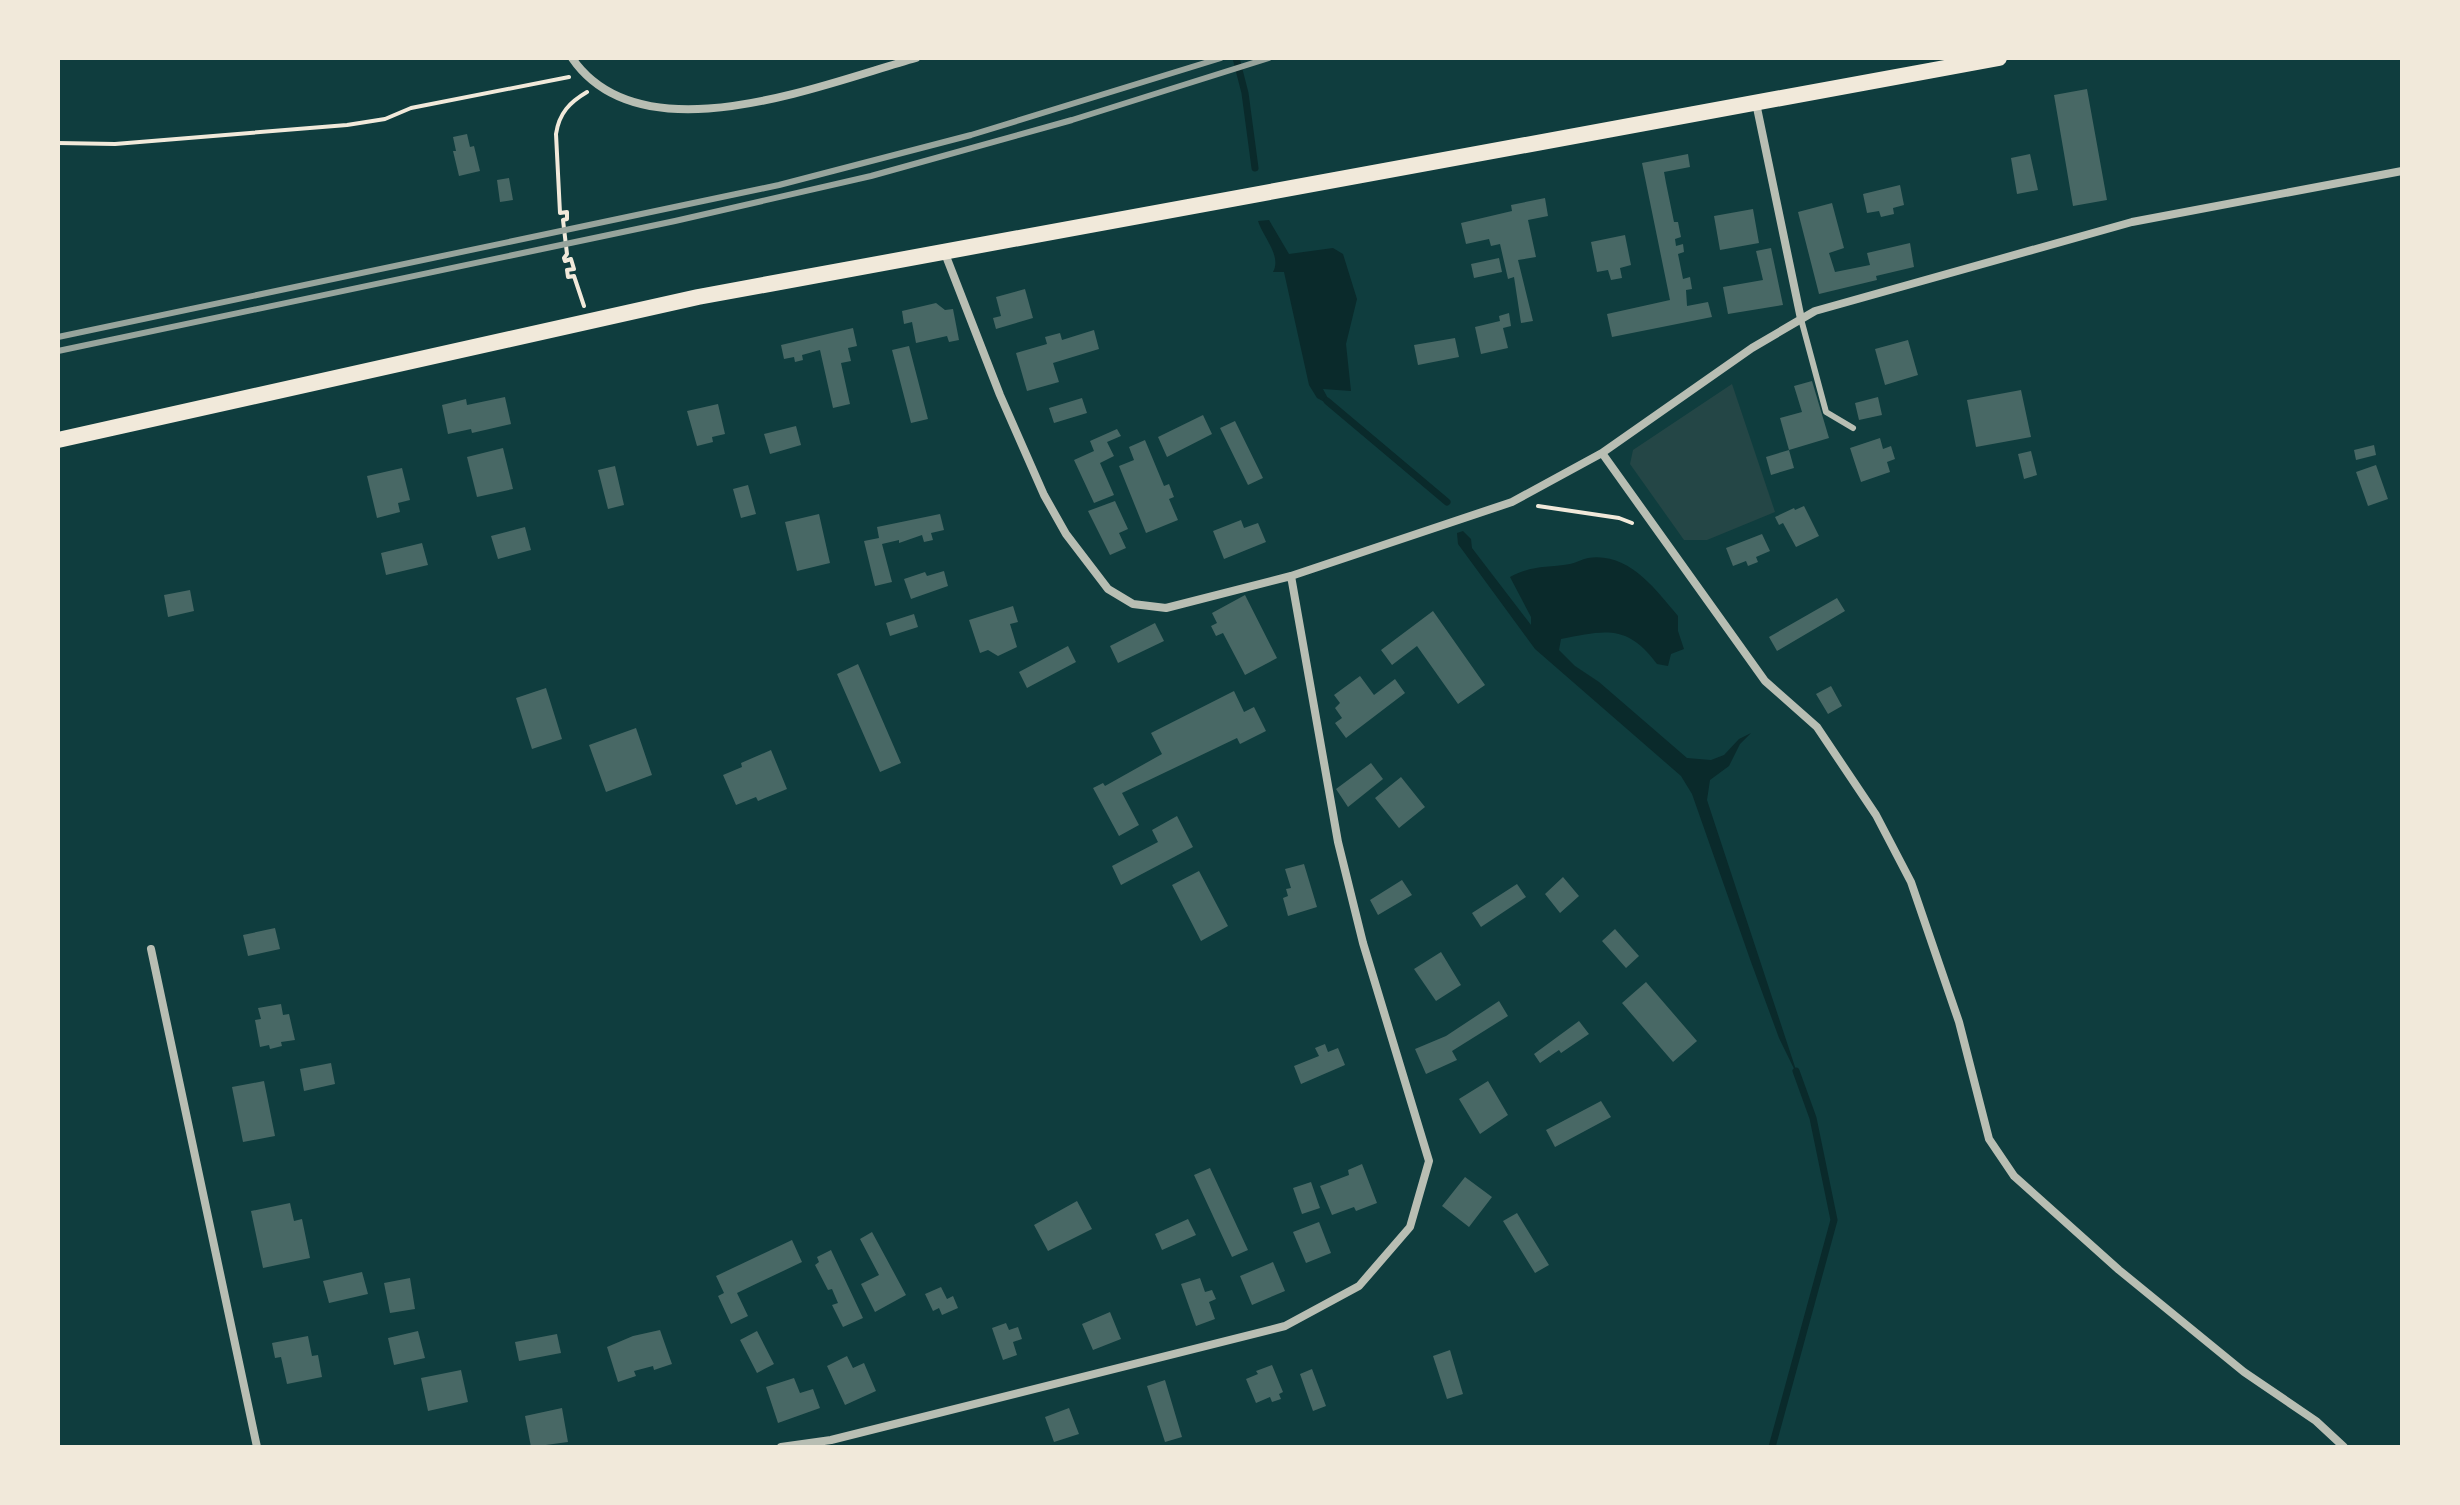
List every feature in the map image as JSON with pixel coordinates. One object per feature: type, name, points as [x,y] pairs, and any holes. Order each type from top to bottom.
[{"type":"main road","points":[[58,440],[588,320],[944,251],[1999,58]]},
{"type":"street","points":[[572,58],[583,74],[598,85],[651,108],[686,110],[726,108],[772,99],[916,58]]},
{"type":"street","points":[[1755,102],[1801,319]]},
{"type":"street","points":[[944,251],[1000,395],[1044,495],[1066,534],[1108,589],[1133,604],[1166,608],[1291,576],[1512,502],[1602,453],[1752,348],[1815,311],[2132,222],[2402,171]]},
{"type":"street","points":[[1602,453],[1765,681],[1817,727],[1876,815],[1911,882],[1959,1022],[1989,1139],[2014,1176],[2119,1270],[2244,1372],[2316,1421],[2344,1447]]},
{"type":"street","points":[[781,1447],[832,1443],[1285,1326],[1359,1286],[1410,1227],[1429,1161],[1363,943],[1338,842],[1291,576]]},
{"type":"street","points":[[151,949],[257,1447]]},
{"type":"lane","points":[[1801,319],[1826,412],[1853,428]]},
{"type":"path","points":[[58,143],[115,144],[347,125],[385,119],[411,108],[583,74]]},
{"type":"path","points":[[585,308],[574,276],[568,277],[567,270],[574,269],[571,259],[565,261],[564,258],[567,254],[563,220],[567,219],[567,212],[560,213],[556,134],[558,123],[567,108],[598,85]]},
{"type":"path","points":[[1512,502],[1619,518],[1662,537]]},
{"type":"shaded area","points":[[1269,220],[1289,254],[1333,248],[1343,254],[1357,299],[1346,344],[1351,391],[1323,389],[1332,406],[1317,398],[1309,385],[1284,272],[1273,272],[1274,253],[1258,221]]},
{"type":"shaded area","points":[[1732,384],[1775,512],[1707,540],[1684,540],[1630,464],[1633,450]]},
{"type":"shaded area","points":[[1463,531],[1471,539],[1472,548],[1531,625],[1531,617],[1510,577],[1518,573],[1588,558],[1603,558],[1616,561],[1640,575],[1678,616],[1678,631],[1684,649],[1671,654],[1668,666],[1657,664],[1636,642],[1615,633],[1590,633],[1561,639],[1559,650],[1687,758],[1711,760],[1724,755],[1739,739],[1751,733],[1740,744],[1729,766],[1710,780],[1707,800],[1799,1079],[1779,1038],[1692,794],[1681,776],[1535,649],[1458,544],[1457,533]]},
{"type":"building","points":[[2087,89],[2107,200],[2073,206],[2054,95]]},
{"type":"building","points":[[467,134],[470,147],[474,146],[480,171],[459,176],[453,137]]},
{"type":"building","points":[[1688,154],[1690,167],[1664,172],[1674,222],[1678,222],[1681,237],[1675,239],[1676,246],[1683,244],[1684,252],[1678,254],[1683,279],[1690,277],[1692,289],[1686,290],[1687,306],[1708,302],[1712,317],[1612,337],[1607,314],[1670,300],[1642,163]]},
{"type":"building","points":[[2030,154],[2038,190],[2017,194],[2011,158]]},
{"type":"building","points":[[509,178],[513,200],[500,202],[497,180]]},
{"type":"building","points":[[1900,185],[1904,205],[1893,208],[1894,214],[1881,217],[1879,211],[1867,213],[1863,194]]},
{"type":"building","points":[[1545,198],[1548,216],[1528,220],[1536,257],[1518,260],[1533,321],[1521,323],[1514,277],[1508,279],[1500,244],[1491,246],[1489,239],[1466,244],[1461,223],[1512,211],[1511,205]]},
{"type":"building","points":[[1832,203],[1844,248],[1829,253],[1835,272],[1870,265],[1867,253],[1910,243],[1914,267],[1819,294],[1798,212]]},
{"type":"building","points":[[1753,209],[1759,243],[1720,250],[1714,216]]},
{"type":"building","points":[[1625,235],[1631,265],[1620,268],[1622,278],[1611,280],[1608,270],[1597,272],[1591,242]]},
{"type":"building","points":[[1771,248],[1783,305],[1728,314],[1723,287],[1763,280],[1756,251]]},
{"type":"building","points":[[1499,258],[1502,272],[1474,278],[1471,264]]},
{"type":"building","points":[[1025,289],[1033,318],[996,329],[993,318],[1001,316],[996,297]]},
{"type":"building","points":[[936,303],[945,310],[953,309],[959,340],[949,342],[947,336],[916,343],[912,322],[904,324],[902,311]]},
{"type":"building","points":[[1509,313],[1511,326],[1503,328],[1508,348],[1481,354],[1475,327],[1500,321],[1499,316]]},
{"type":"building","points":[[853,328],[857,346],[848,348],[851,361],[841,363],[850,404],[833,408],[820,350],[802,355],[803,360],[795,362],[794,357],[784,359],[781,345]]},
{"type":"building","points":[[1094,330],[1099,349],[1053,363],[1059,382],[1027,391],[1016,353],[1047,344],[1045,337],[1060,333],[1062,340]]},
{"type":"building","points":[[1455,338],[1459,357],[1418,365],[1414,345]]},
{"type":"building","points":[[1908,340],[1918,375],[1885,385],[1875,349]]},
{"type":"building","points":[[909,346],[928,419],[911,423],[892,350]]},
{"type":"building","points":[[1812,381],[1829,438],[1789,450],[1780,418],[1802,412],[1794,386]]},
{"type":"building","points":[[2021,390],[2031,437],[1976,447],[1967,400]]},
{"type":"building","points":[[505,397],[511,424],[472,433],[471,429],[448,434],[442,405],[466,399],[467,405]]},
{"type":"building","points":[[1878,397],[1882,415],[1859,420],[1855,403]]},
{"type":"building","points":[[1082,398],[1087,413],[1054,423],[1049,408]]},
{"type":"building","points":[[718,404],[725,434],[712,437],[713,442],[697,446],[687,411]]},
{"type":"building","points":[[1203,415],[1212,434],[1167,457],[1158,437]]},
{"type":"building","points":[[1235,421],[1263,478],[1248,485],[1220,428]]},
{"type":"building","points":[[796,426],[801,445],[770,454],[764,434]]},
{"type":"building","points":[[1117,429],[1121,436],[1107,442],[1114,456],[1100,463],[1114,495],[1094,503],[1074,460],[1094,451],[1090,441]]},
{"type":"building","points":[[1880,438],[1883,449],[1891,446],[1895,459],[1887,462],[1890,472],[1861,482],[1850,448]]},
{"type":"building","points":[[1145,440],[1164,486],[1169,484],[1174,497],[1169,499],[1178,520],[1146,533],[1119,466],[1134,460],[1129,447]]},
{"type":"building","points":[[2374,445],[2376,455],[2356,460],[2354,450]]},
{"type":"building","points":[[503,448],[513,489],[477,497],[467,457]]},
{"type":"building","points":[[1789,450],[1794,468],[1771,475],[1766,457]]},
{"type":"building","points":[[2031,451],[2037,475],[2024,479],[2018,454]]},
{"type":"building","points":[[2376,465],[2388,499],[2368,506],[2356,472]]},
{"type":"building","points":[[615,466],[624,505],[608,509],[598,470]]},
{"type":"building","points":[[402,468],[410,500],[398,503],[400,512],[377,518],[367,476]]},
{"type":"building","points":[[748,485],[756,514],[741,518],[733,489]]},
{"type":"building","points":[[1115,501],[1128,529],[1119,533],[1126,548],[1110,555],[1088,511]]},
{"type":"building","points":[[1804,506],[1819,536],[1796,547],[1783,523],[1779,525],[1775,517]]},
{"type":"building","points":[[819,514],[830,563],[797,571],[785,522]]},
{"type":"building","points":[[940,514],[944,530],[931,533],[933,540],[924,542],[922,535],[899,543],[899,540],[882,544],[892,582],[875,586],[864,541],[879,538],[877,527]]},
{"type":"building","points":[[1241,520],[1244,528],[1258,523],[1266,542],[1224,559],[1213,531]]},
{"type":"building","points":[[525,527],[531,550],[498,559],[491,536]]},
{"type":"building","points":[[1762,534],[1770,551],[1756,557],[1758,562],[1748,566],[1746,561],[1733,566],[1726,548]]},
{"type":"building","points":[[422,543],[428,565],[386,575],[381,553]]},
{"type":"building","points":[[944,571],[948,586],[911,599],[904,579],[925,572],[927,576]]},
{"type":"building","points":[[190,590],[194,611],[168,617],[164,595]]},
{"type":"building","points":[[1245,595],[1277,658],[1245,675],[1223,633],[1216,636],[1211,626],[1217,623],[1212,613]]},
{"type":"building","points":[[1837,598],[1845,611],[1777,651],[1769,637]]},
{"type":"building","points":[[1013,606],[1018,622],[1010,624],[1017,647],[998,656],[988,650],[980,653],[969,620]]},
{"type":"building","points":[[1433,611],[1485,685],[1458,704],[1417,646],[1392,665],[1381,650]]},
{"type":"building","points":[[914,614],[918,627],[890,636],[886,623]]},
{"type":"building","points":[[1155,623],[1164,641],[1118,663],[1110,646]]},
{"type":"building","points":[[1068,646],[1076,662],[1027,688],[1019,672]]},
{"type":"building","points":[[858,664],[901,763],[880,772],[837,674]]},
{"type":"building","points":[[1360,676],[1374,695],[1395,679],[1405,693],[1346,738],[1335,723],[1342,718],[1335,708],[1340,703],[1334,695]]},
{"type":"building","points":[[1831,686],[1842,706],[1828,714],[1816,694]]},
{"type":"building","points":[[546,688],[562,739],[532,749],[516,698]]},
{"type":"building","points":[[1234,691],[1244,712],[1254,707],[1266,731],[1240,744],[1237,738],[1122,793],[1139,825],[1119,836],[1093,788],[1103,783],[1105,786],[1162,754],[1151,733]]},
{"type":"building","points":[[636,728],[652,775],[606,792],[589,745]]},
{"type":"building","points":[[771,750],[787,789],[758,801],[756,797],[736,805],[723,775]]},
{"type":"building","points":[[1371,763],[1383,779],[1348,807],[1336,789]]},
{"type":"building","points":[[1401,777],[1425,807],[1399,828],[1375,798]]},
{"type":"building","points":[[1177,816],[1193,847],[1121,885],[1112,866],[1158,842],[1152,830]]},
{"type":"building","points":[[1304,864],[1317,907],[1288,916],[1283,898],[1288,896],[1286,889],[1291,888],[1285,869]]},
{"type":"building","points":[[1199,871],[1228,926],[1201,941],[1172,885]]},
{"type":"building","points":[[1563,877],[1579,896],[1560,913],[1545,894]]},
{"type":"building","points":[[1402,880],[1412,895],[1378,915],[1370,900]]},
{"type":"building","points":[[1517,884],[1526,897],[1481,927],[1472,913]]},
{"type":"building","points":[[275,928],[280,949],[248,956],[243,935]]},
{"type":"building","points":[[1615,929],[1639,956],[1626,968],[1602,941]]},
{"type":"building","points":[[1441,952],[1461,985],[1436,1001],[1414,969]]},
{"type":"building","points":[[1646,982],[1697,1041],[1673,1062],[1622,1003]]},
{"type":"building","points":[[1499,1001],[1508,1016],[1452,1051],[1457,1060],[1426,1074],[1415,1049],[1446,1036]]},
{"type":"building","points":[[281,1004],[283,1015],[289,1014],[295,1040],[281,1042],[282,1046],[270,1049],[269,1045],[260,1047],[255,1020],[261,1019],[258,1008]]},
{"type":"building","points":[[1579,1021],[1589,1034],[1540,1063],[1534,1054]]},
{"type":"building","points":[[1325,1044],[1328,1052],[1338,1048],[1345,1065],[1301,1084],[1294,1066],[1319,1056],[1315,1048]]},
{"type":"building","points":[[331,1063],[335,1084],[304,1091],[300,1069]]},
{"type":"building","points":[[264,1081],[275,1136],[243,1142],[232,1087]]},
{"type":"building","points":[[1488,1081],[1508,1115],[1480,1134],[1459,1099]]},
{"type":"building","points":[[1601,1101],[1611,1117],[1555,1147],[1546,1130]]},
{"type":"building","points":[[1362,1164],[1377,1203],[1332,1215],[1320,1186],[1349,1175],[1348,1170]]},
{"type":"building","points":[[1210,1168],[1248,1250],[1232,1257],[1194,1175]]},
{"type":"building","points":[[1465,1177],[1492,1197],[1469,1227],[1442,1206]]},
{"type":"building","points":[[1311,1182],[1320,1208],[1302,1214],[1293,1188]]},
{"type":"building","points":[[1077,1201],[1092,1229],[1048,1251],[1034,1225]]},
{"type":"building","points":[[290,1203],[294,1221],[302,1219],[310,1258],[263,1268],[251,1211]]},
{"type":"building","points":[[1517,1213],[1549,1265],[1535,1273],[1503,1221]]},
{"type":"building","points":[[1188,1219],[1196,1235],[1162,1250],[1155,1234]]},
{"type":"building","points":[[1319,1222],[1331,1253],[1306,1263],[1293,1232]]},
{"type":"building","points":[[872,1232],[906,1295],[875,1312],[861,1284],[879,1275],[860,1239]]},
{"type":"building","points":[[792,1240],[802,1262],[737,1293],[748,1316],[731,1324],[718,1296],[724,1293],[716,1276]]},
{"type":"building","points":[[831,1250],[863,1318],[843,1327],[832,1305],[838,1303],[832,1289],[828,1290],[815,1265],[819,1262],[817,1257]]},
{"type":"building","points":[[1273,1262],[1285,1291],[1252,1305],[1240,1276]]},
{"type":"building","points":[[362,1272],[368,1294],[329,1303],[323,1281]]},
{"type":"building","points":[[410,1278],[415,1309],[390,1313],[384,1283]]},
{"type":"building","points":[[1200,1278],[1205,1292],[1212,1290],[1216,1299],[1209,1302],[1215,1319],[1196,1326],[1181,1284]]},
{"type":"building","points":[[941,1287],[947,1299],[953,1296],[958,1308],[942,1315],[939,1308],[933,1311],[925,1294]]},
{"type":"building","points":[[1110,1312],[1121,1339],[1093,1350],[1082,1324]]},
{"type":"building","points":[[1006,1323],[1009,1330],[1018,1327],[1022,1339],[1013,1342],[1017,1355],[1003,1360],[992,1328]]},
{"type":"building","points":[[660,1330],[672,1364],[654,1370],[653,1366],[634,1371],[636,1376],[618,1382],[607,1347],[633,1336]]},
{"type":"building","points":[[418,1331],[425,1358],[394,1365],[388,1338]]},
{"type":"building","points":[[757,1331],[774,1364],[757,1373],[740,1340]]},
{"type":"building","points":[[557,1334],[561,1353],[519,1361],[515,1342]]},
{"type":"building","points":[[308,1336],[312,1356],[318,1355],[322,1377],[287,1384],[281,1357],[275,1358],[272,1343]]},
{"type":"building","points":[[1450,1350],[1463,1394],[1447,1399],[1433,1356]]},
{"type":"building","points":[[847,1356],[853,1368],[864,1363],[876,1391],[845,1405],[827,1366]]},
{"type":"building","points":[[1272,1365],[1283,1392],[1279,1394],[1281,1399],[1272,1402],[1270,1397],[1256,1403],[1246,1379]]},
{"type":"building","points":[[1312,1369],[1326,1406],[1313,1411],[1300,1374]]},
{"type":"building","points":[[461,1370],[468,1402],[428,1411],[421,1378]]},
{"type":"building","points":[[794,1378],[800,1393],[813,1389],[820,1408],[778,1423],[766,1387]]},
{"type":"building","points":[[1165,1380],[1182,1437],[1165,1442],[1147,1386]]},
{"type":"building","points":[[562,1408],[568,1442],[531,1447],[525,1416]]},
{"type":"building","points":[[1069,1408],[1079,1434],[1054,1442],[1045,1417]]},
{"type":"waterway","points":[[1236,58],[1245,93],[1255,168]]},
{"type":"waterway","points":[[1327,401],[1447,502]]},
{"type":"waterway","points":[[1772,1447],[1834,1220],[1813,1118],[1796,1071]]},
{"type":"railway","points":[[58,337],[779,185],[971,135],[1221,58]]},
{"type":"railway","points":[[58,351],[675,221],[871,176],[1072,120],[1269,58]]}]
